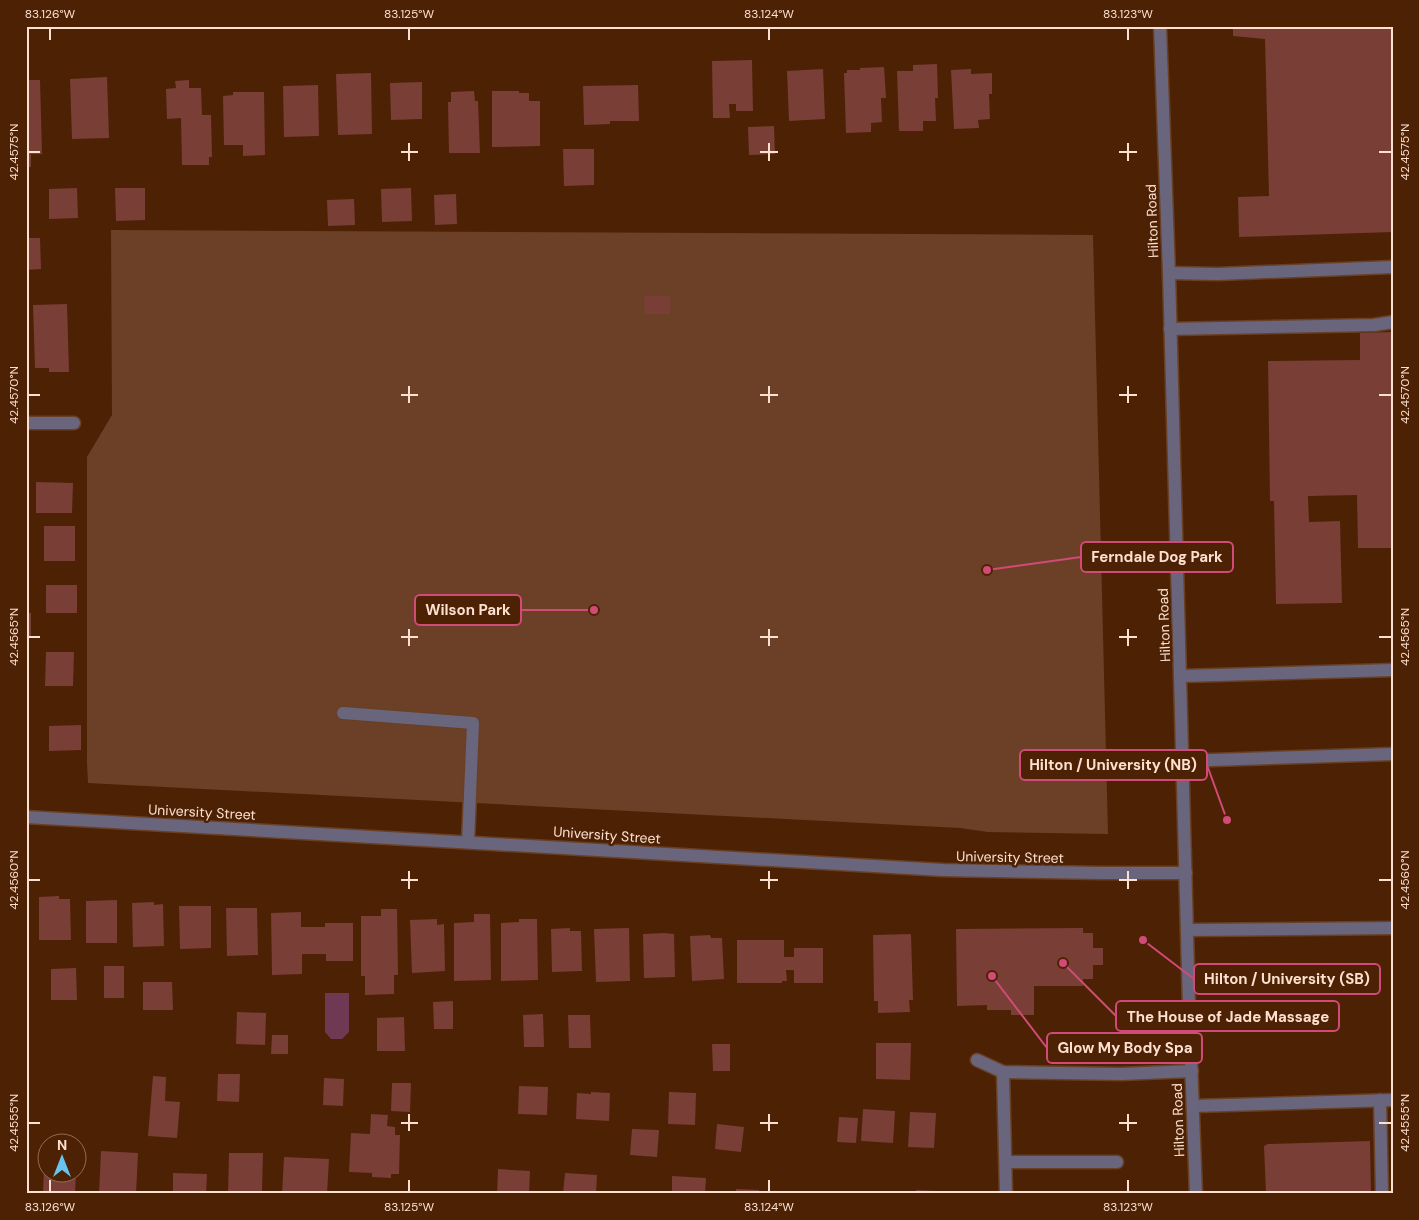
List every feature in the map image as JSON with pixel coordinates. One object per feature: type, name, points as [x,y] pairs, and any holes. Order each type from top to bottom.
[{"type":"street","name":"Hilton Road","points":[[1160,26],[1196,1194]]},
{"type":"street","points":[[1169,273],[1218,274],[1393,267]]},
{"type":"street","points":[[1170,329],[1374,325],[1393,322]]},
{"type":"street","points":[[26,423],[74,423]]},
{"type":"street","points":[[1181,676],[1393,670]]},
{"type":"street","points":[[343,713],[473,723],[468,842]]},
{"type":"street","points":[[1183,761],[1393,754]]},
{"type":"street","name":"University Street","points":[[26,817],[943,870],[1186,873]]},
{"type":"street","points":[[1187,930],[1393,928]]},
{"type":"street","points":[[976,1060],[1004,1072],[1121,1074],[1192,1071]]},
{"type":"street","points":[[1004,1072],[1006,1194]]},
{"type":"street","points":[[1193,1106],[1386,1100],[1382,1194]]},
{"type":"street","points":[[1006,1162],[1117,1162]]},
{"type":"shaded area","points":[[111,230],[1093,235],[1108,834],[988,832],[960,828],[88,783],[87,457],[112,415]]},
{"type":"shaded area","points":[[325,993],[349,993],[349,1032],[342,1039],[331,1039],[325,1032]]},
{"type":"building","points":[[1233,26],[1393,26],[1393,232],[1239,237],[1238,197],[1269,196],[1265,39],[1233,36]]},
{"type":"building","points":[[752,60],[753,111],[736,111],[736,104],[729,104],[730,118],[713,118],[712,61]]},
{"type":"building","points":[[937,64],[938,98],[935,98],[936,121],[923,121],[923,131],[899,131],[897,71],[913,71],[913,65]]},
{"type":"building","points":[[884,67],[886,98],[881,98],[882,122],[871,123],[871,132],[846,133],[844,73],[847,73],[847,70],[860,70],[860,68]]},
{"type":"building","points":[[823,69],[825,119],[789,121],[787,71]]},
{"type":"building","points":[[971,69],[971,74],[992,73],[992,94],[989,94],[990,119],[978,120],[979,128],[954,129],[951,70]]},
{"type":"building","points":[[371,73],[372,134],[338,135],[336,74]]},
{"type":"building","points":[[107,77],[109,138],[72,139],[70,79]]},
{"type":"building","points":[[26,80],[40,80],[42,154],[31,154],[31,167],[26,167]]},
{"type":"building","points":[[189,80],[189,88],[201,88],[202,115],[211,115],[212,157],[209,157],[209,165],[182,165],[181,118],[167,119],[166,89],[176,88],[175,81]]},
{"type":"building","points":[[422,82],[422,119],[391,120],[390,83]]},
{"type":"building","points":[[318,85],[319,136],[284,137],[283,86]]},
{"type":"building","points":[[638,85],[639,121],[610,121],[610,124],[584,125],[583,86]]},
{"type":"building","points":[[474,91],[475,101],[478,101],[480,153],[449,153],[448,102],[451,102],[451,92]]},
{"type":"building","points":[[492,91],[529,93],[529,101],[540,101],[540,146],[492,147]]},
{"type":"building","points":[[233,92],[264,92],[265,155],[243,156],[243,145],[224,145],[223,96],[233,95]]},
{"type":"building","points":[[774,126],[775,154],[749,155],[748,127]]},
{"type":"building","points":[[563,149],[594,149],[594,185],[564,186]]},
{"type":"building","points":[[77,188],[78,218],[49,219],[49,189]]},
{"type":"building","points":[[115,188],[145,188],[145,220],[116,221]]},
{"type":"building","points":[[411,188],[412,221],[382,222],[381,189]]},
{"type":"building","points":[[456,194],[457,224],[435,225],[434,195]]},
{"type":"building","points":[[354,199],[355,225],[328,226],[327,200]]},
{"type":"building","points":[[26,238],[40,238],[41,269],[26,270]]},
{"type":"building","points":[[644,296],[670,296],[670,314],[645,314]]},
{"type":"building","points":[[67,304],[69,372],[49,372],[49,368],[35,368],[33,305]]},
{"type":"building","points":[[1393,332],[1393,548],[1358,548],[1357,495],[1308,496],[1309,522],[1340,521],[1342,603],[1276,604],[1274,501],[1270,501],[1268,361],[1360,360],[1360,333]]},
{"type":"building","points":[[36,482],[73,483],[72,513],[36,513]]},
{"type":"building","points":[[44,526],[75,526],[75,561],[44,561]]},
{"type":"building","points":[[46,585],[77,585],[77,613],[46,613]]},
{"type":"building","points":[[26,613],[31,613],[31,636],[26,636]]},
{"type":"building","points":[[46,652],[74,652],[73,686],[45,686]]},
{"type":"building","points":[[81,725],[81,750],[49,751],[49,726]]},
{"type":"building","points":[[59,896],[59,899],[70,899],[71,940],[39,940],[39,897]]},
{"type":"building","points":[[117,900],[117,943],[86,943],[86,901]]},
{"type":"building","points":[[154,902],[154,905],[163,904],[164,946],[133,947],[132,903]]},
{"type":"building","points":[[179,906],[211,906],[211,948],[180,949]]},
{"type":"building","points":[[226,908],[257,908],[258,955],[227,956]]},
{"type":"building","points":[[381,909],[397,909],[398,975],[394,975],[394,994],[365,995],[365,976],[361,976],[361,916],[381,916]]},
{"type":"building","points":[[301,912],[301,927],[325,927],[325,923],[353,923],[353,961],[326,961],[326,954],[302,954],[302,974],[272,975],[271,913]]},
{"type":"building","points":[[474,914],[490,914],[491,980],[454,981],[454,923],[474,922]]},
{"type":"building","points":[[437,919],[437,925],[444,924],[445,971],[412,973],[410,920]]},
{"type":"building","points":[[519,919],[537,919],[538,980],[501,981],[501,923],[519,922]]},
{"type":"building","points":[[570,928],[570,931],[581,931],[582,971],[552,972],[551,929]]},
{"type":"building","points":[[629,928],[630,981],[596,982],[594,929]]},
{"type":"building","points":[[1083,928],[1083,933],[1093,933],[1093,948],[1103,948],[1103,965],[1093,965],[1093,979],[1083,979],[1083,986],[1034,986],[1034,1015],[1011,1015],[1011,1010],[987,1010],[987,1005],[957,1006],[956,929]]},
{"type":"building","points":[[643,934],[674,934],[675,977],[644,978]]},
{"type":"building","points":[[911,934],[913,1000],[909,1000],[910,1012],[878,1013],[878,1001],[874,1001],[873,935]]},
{"type":"building","points":[[710,935],[711,938],[722,938],[724,979],[692,981],[690,936]]},
{"type":"building","points":[[737,940],[784,940],[784,957],[794,957],[794,948],[823,948],[823,983],[794,983],[794,970],[786,970],[787,981],[782,981],[782,983],[737,983]]},
{"type":"building","points":[[104,966],[124,966],[124,998],[104,998]]},
{"type":"building","points":[[76,968],[77,1000],[51,1000],[51,969]]},
{"type":"building","points":[[143,982],[172,982],[173,1010],[143,1010]]},
{"type":"building","points":[[453,1001],[453,1029],[434,1029],[433,1002]]},
{"type":"building","points":[[237,1012],[266,1013],[265,1045],[236,1044]]},
{"type":"building","points":[[543,1014],[544,1047],[524,1047],[523,1015]]},
{"type":"building","points":[[568,1015],[590,1015],[591,1048],[569,1048]]},
{"type":"building","points":[[404,1017],[405,1051],[377,1051],[377,1018]]},
{"type":"building","points":[[272,1035],[288,1035],[288,1054],[271,1054]]},
{"type":"building","points":[[876,1043],[911,1043],[910,1080],[876,1079]]},
{"type":"building","points":[[712,1044],[730,1044],[730,1071],[713,1071]]},
{"type":"building","points":[[218,1074],[240,1074],[239,1102],[217,1101]]},
{"type":"building","points":[[153,1076],[166,1077],[165,1101],[180,1102],[177,1138],[148,1136]]},
{"type":"building","points":[[324,1078],[344,1079],[343,1106],[323,1105]]},
{"type":"building","points":[[392,1083],[411,1083],[410,1112],[391,1111]]},
{"type":"building","points":[[519,1086],[548,1087],[547,1115],[518,1114]]},
{"type":"building","points":[[591,1092],[610,1093],[609,1121],[576,1119],[577,1093],[591,1094]]},
{"type":"building","points":[[669,1092],[696,1093],[695,1125],[668,1124]]},
{"type":"building","points":[[863,1109],[895,1111],[893,1143],[861,1141]]},
{"type":"building","points":[[910,1112],[936,1113],[934,1148],[908,1147]]},
{"type":"building","points":[[371,1114],[388,1115],[387,1126],[395,1127],[395,1135],[400,1135],[399,1174],[391,1174],[391,1178],[372,1177],[372,1173],[349,1172],[351,1133],[370,1134]]},
{"type":"building","points":[[839,1117],[858,1118],[856,1143],[837,1142]]},
{"type":"building","points":[[717,1124],[744,1127],[741,1152],[715,1149]]},
{"type":"building","points":[[632,1129],[659,1130],[657,1157],[630,1155]]},
{"type":"building","points":[[1370,1141],[1371,1194],[1266,1194],[1264,1146],[1268,1144]]},
{"type":"building","points":[[101,1151],[138,1153],[136,1194],[99,1194]]},
{"type":"building","points":[[229,1153],[263,1153],[262,1191],[254,1191],[254,1194],[228,1194]]},
{"type":"building","points":[[284,1157],[329,1159],[327,1194],[282,1194]]},
{"type":"building","points":[[498,1169],[530,1171],[529,1194],[497,1194]]},
{"type":"building","points":[[173,1173],[207,1174],[206,1194],[173,1194]]},
{"type":"building","points":[[565,1173],[597,1175],[596,1194],[563,1194]]},
{"type":"building","points":[[672,1176],[706,1178],[705,1194],[672,1194]]},
{"type":"building","points":[[43,1182],[76,1182],[75,1194],[43,1194]]},
{"type":"building","points":[[736,1189],[759,1190],[759,1194],[736,1194]]},
{"type":"building","points":[[916,1190],[936,1191],[936,1194],[916,1194]]},
{"type":"place","name":"Ferndale Dog Park","points":[[987,570]]},
{"type":"place","name":"Wilson Park","points":[[594,610]]},
{"type":"place","name":"Hilton / University (NB)","points":[[1227,820]]},
{"type":"place","name":"Hilton / University (SB)","points":[[1143,940]]},
{"type":"place","name":"The House of Jade Massage","points":[[1063,963]]},
{"type":"place","name":"Glow My Body Spa","points":[[992,976]]}]
